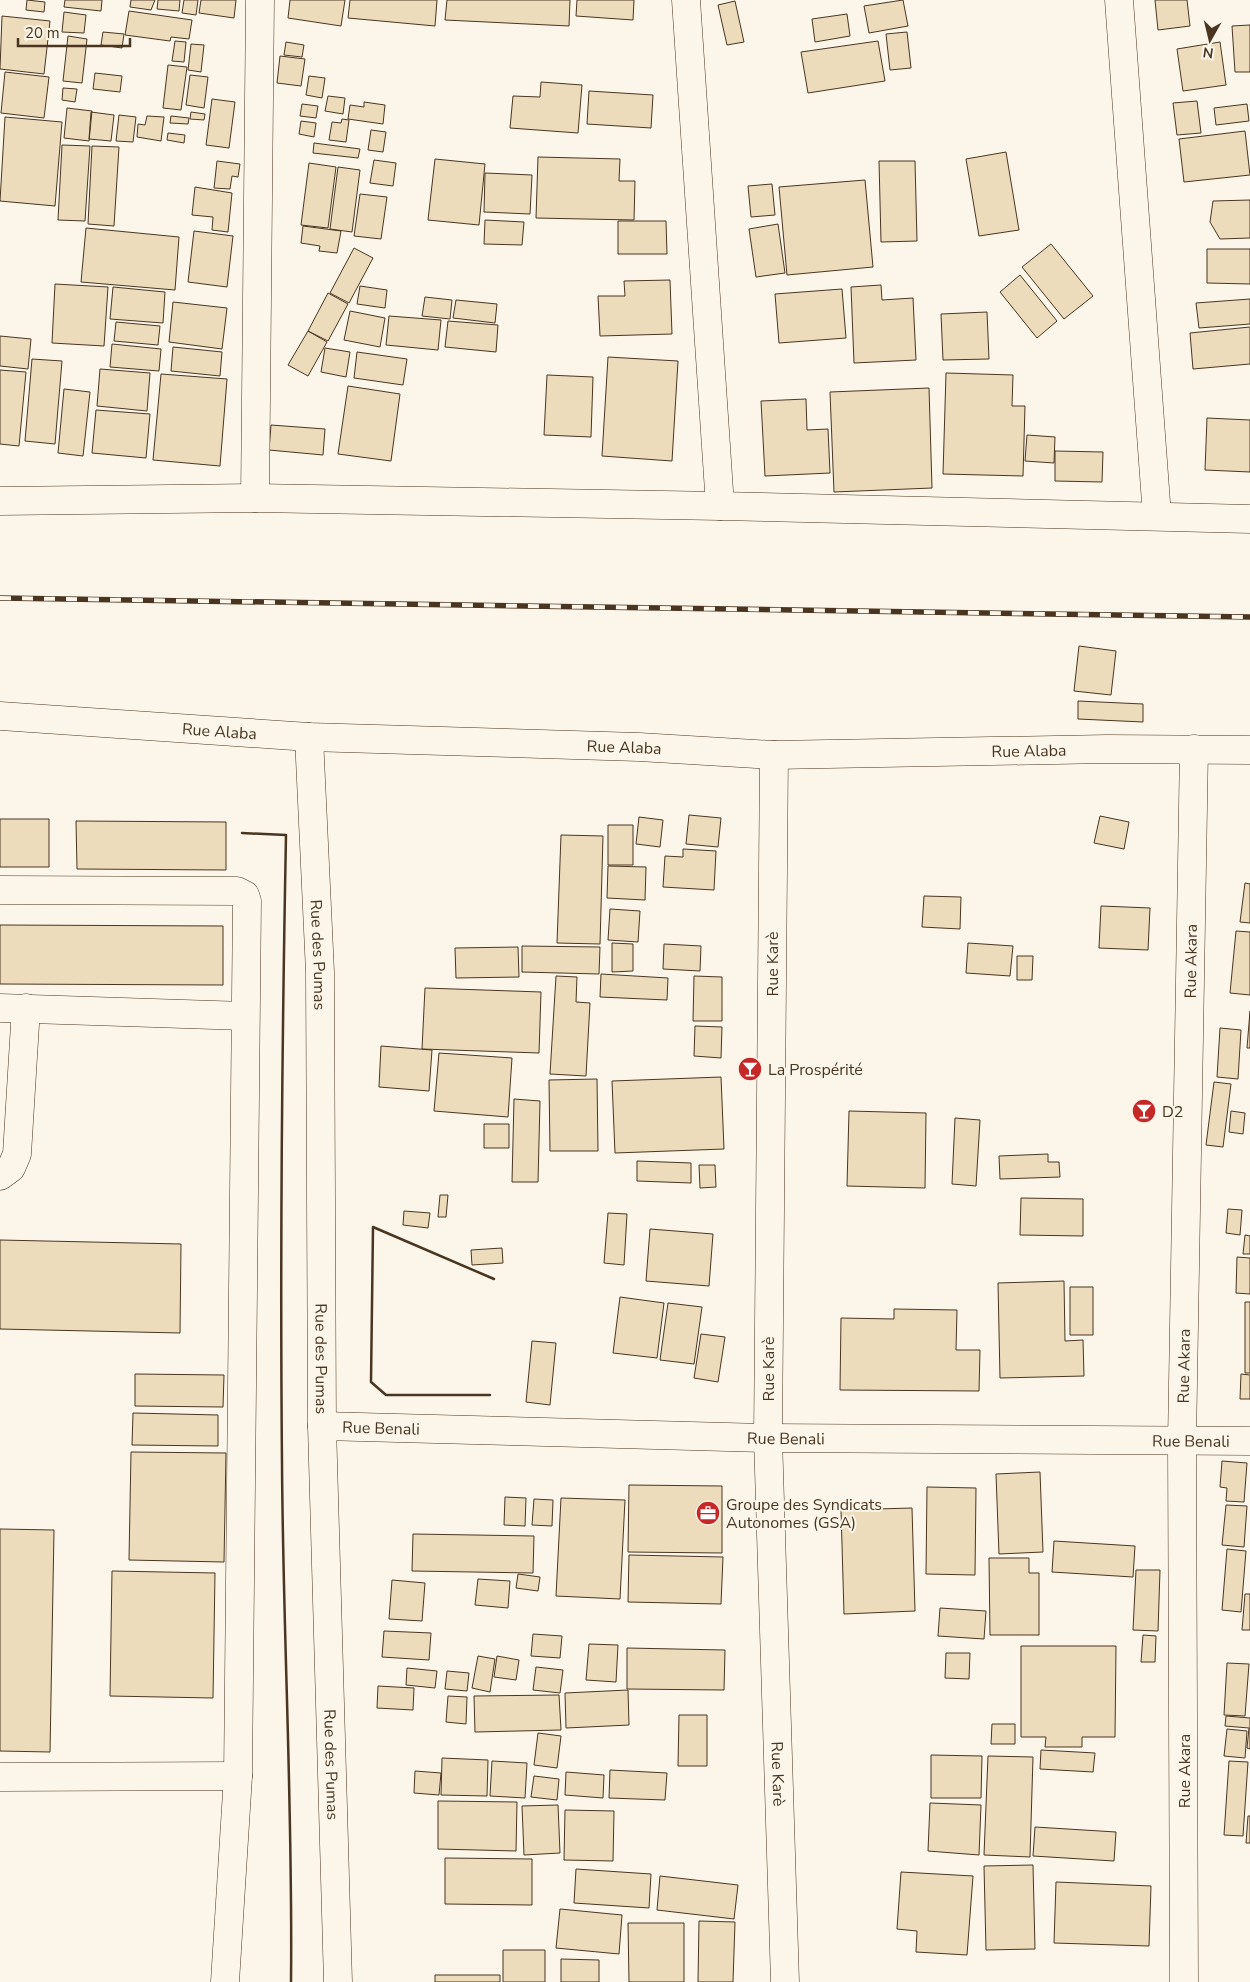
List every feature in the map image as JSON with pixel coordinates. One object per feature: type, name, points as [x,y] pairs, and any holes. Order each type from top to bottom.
[{"type":"street","points":[[255,498],[260,0]]},
{"type":"street","points":[[686,0],[720,506]]},
{"type":"street","points":[[1119,0],[1157,516]]},
{"type":"street","points":[[0,501],[255,498],[720,506],[1250,519]]},
{"type":"street","name":"Rue Alaba","points":[[0,716],[309,737],[638,747],[774,755],[1250,750]]},
{"type":"street","name":"Rue des Pumas","points":[[309,737],[320,972],[322,1426],[338,1982]]},
{"type":"street","name":"Rue Akara","points":[[1184,1982],[1182,1442],[1194,750]]},
{"type":"street","name":"Rue Karè","points":[[774,755],[768,1438],[786,1982]]},
{"type":"street","points":[[0,890],[237,891],[242,893],[247,901],[238,1776],[225,1982]]},
{"type":"street","points":[[0,1176],[11,1168],[17,1154],[13,1008],[245,1016]]},
{"type":"street","name":"Rue Benali","points":[[322,1426],[768,1438],[1250,1441]]},
{"type":"street","points":[[0,1777],[238,1776]]},
{"type":"building","points":[[27,0],[45,2],[44,12],[26,10]]},
{"type":"building","points":[[65,0],[102,0],[101,11],[64,7]]},
{"type":"building","points":[[131,0],[155,0],[151,10],[130,7]]},
{"type":"building","points":[[158,0],[180,0],[179,11],[157,9]]},
{"type":"building","points":[[184,0],[198,0],[196,15],[182,13]]},
{"type":"building","points":[[201,0],[236,0],[234,18],[199,13]]},
{"type":"building","points":[[290,0],[345,0],[341,26],[288,18]]},
{"type":"building","points":[[350,0],[437,0],[435,26],[348,18]]},
{"type":"building","points":[[447,0],[570,0],[569,26],[445,20]]},
{"type":"building","points":[[577,0],[634,0],[633,20],[576,16]]},
{"type":"building","points":[[903,0],[908,26],[869,33],[864,6]]},
{"type":"building","points":[[1155,0],[1187,0],[1190,26],[1158,30]]},
{"type":"building","points":[[735,1],[744,42],[727,45],[718,5]]},
{"type":"building","points":[[129,11],[192,20],[189,39],[171,37],[170,41],[125,35]]},
{"type":"building","points":[[64,12],[86,15],[84,33],[62,32]]},
{"type":"building","points":[[847,14],[850,36],[815,42],[812,19]]},
{"type":"building","points":[[2,16],[50,21],[44,74],[0,69]]},
{"type":"building","points":[[1250,25],[1250,72],[1235,72],[1232,26]]},
{"type":"building","points":[[103,32],[124,34],[122,48],[101,45]]},
{"type":"building","points":[[907,32],[911,68],[890,70],[886,34]]},
{"type":"building","points":[[68,36],[87,39],[82,83],[63,81]]},
{"type":"building","points":[[175,41],[186,42],[184,62],[172,61]]},
{"type":"building","points":[[878,41],[885,81],[808,93],[801,52]]},
{"type":"building","points":[[286,42],[304,45],[302,57],[284,55]]},
{"type":"building","points":[[1220,42],[1226,85],[1183,91],[1177,49]]},
{"type":"building","points":[[191,44],[204,45],[201,72],[188,70]]},
{"type":"building","points":[[280,56],[305,59],[301,86],[277,83]]},
{"type":"building","points":[[168,65],[187,67],[181,110],[163,108]]},
{"type":"building","points":[[5,72],[49,77],[44,118],[1,113]]},
{"type":"building","points":[[95,73],[122,76],[120,92],[93,89]]},
{"type":"building","points":[[190,75],[208,77],[204,108],[186,105]]},
{"type":"building","points":[[309,76],[325,78],[322,98],[306,95]]},
{"type":"building","points":[[541,82],[582,85],[578,133],[510,128],[513,96],[540,97]]},
{"type":"building","points":[[63,88],[77,89],[75,102],[62,100]]},
{"type":"building","points":[[589,91],[653,95],[651,128],[587,124]]},
{"type":"building","points":[[328,96],[345,98],[343,114],[325,111]]},
{"type":"building","points":[[212,99],[235,102],[229,148],[206,145]]},
{"type":"building","points":[[1197,101],[1201,133],[1177,135],[1173,103]]},
{"type":"building","points":[[364,102],[385,105],[383,124],[348,119],[350,105],[364,107]]},
{"type":"building","points":[[302,104],[318,106],[316,118],[300,116]]},
{"type":"building","points":[[1247,104],[1249,121],[1216,125],[1214,108]]},
{"type":"building","points":[[67,108],[92,111],[89,141],[64,138]]},
{"type":"building","points":[[91,112],[114,115],[111,141],[89,139]]},
{"type":"building","points":[[191,112],[205,114],[204,120],[190,119]]},
{"type":"building","points":[[119,115],[136,117],[133,142],[116,141]]},
{"type":"building","points":[[147,116],[164,117],[161,141],[137,137],[138,124],[145,125]]},
{"type":"building","points":[[171,116],[189,118],[188,124],[170,123]]},
{"type":"building","points":[[5,117],[62,122],[55,206],[0,201]]},
{"type":"building","points":[[342,119],[349,120],[346,142],[329,140],[332,122],[341,123]]},
{"type":"building","points":[[301,121],[316,123],[314,137],[299,134]]},
{"type":"building","points":[[371,130],[386,132],[383,152],[368,150]]},
{"type":"building","points":[[1245,131],[1250,175],[1184,182],[1179,139]]},
{"type":"building","points":[[168,133],[185,135],[184,143],[167,140]]},
{"type":"building","points":[[314,143],[360,149],[358,158],[313,153]]},
{"type":"building","points":[[62,145],[90,146],[85,221],[58,220]]},
{"type":"building","points":[[92,146],[119,147],[114,226],[88,224]]},
{"type":"building","points":[[1006,152],[1019,230],[979,236],[966,159]]},
{"type":"building","points":[[538,157],[620,159],[619,181],[635,181],[634,220],[536,218]]},
{"type":"building","points":[[435,159],[485,164],[479,225],[428,220]]},
{"type":"building","points":[[374,160],[396,163],[393,186],[370,183]]},
{"type":"building","points":[[217,161],[240,164],[238,177],[232,176],[230,189],[214,188]]},
{"type":"building","points":[[879,161],[915,161],[917,241],[881,242]]},
{"type":"building","points":[[309,163],[336,167],[328,228],[301,225]]},
{"type":"building","points":[[338,167],[360,170],[352,232],[330,229]]},
{"type":"building","points":[[485,173],[532,175],[530,214],[484,212]]},
{"type":"building","points":[[865,180],[873,267],[787,275],[779,187]]},
{"type":"building","points":[[772,184],[775,215],[751,217],[748,186]]},
{"type":"building","points":[[195,187],[232,193],[228,232],[212,230],[213,217],[192,215]]},
{"type":"building","points":[[360,194],[387,197],[381,239],[354,236]]},
{"type":"building","points":[[1250,200],[1250,238],[1220,239],[1210,222],[1213,201]]},
{"type":"building","points":[[485,220],[524,222],[522,245],[484,244]]},
{"type":"building","points":[[618,221],[666,221],[667,254],[618,254]]},
{"type":"building","points":[[778,224],[785,273],[756,277],[749,229]]},
{"type":"building","points":[[303,226],[341,231],[337,253],[319,251],[320,246],[301,243]]},
{"type":"building","points":[[86,228],[179,237],[175,290],[81,282]]},
{"type":"building","points":[[194,231],[233,236],[227,287],[188,282]]},
{"type":"building","points":[[1051,244],[1093,296],[1064,319],[1022,267]]},
{"type":"building","points":[[354,248],[373,258],[349,303],[330,293]]},
{"type":"building","points":[[1207,249],[1250,249],[1250,284],[1207,283]]},
{"type":"building","points":[[1020,275],[1057,321],[1037,338],[1000,292]]},
{"type":"building","points":[[670,280],[672,334],[600,336],[598,296],[625,296],[624,281]]},
{"type":"building","points":[[55,284],[108,287],[104,346],[52,343]]},
{"type":"building","points":[[881,285],[882,300],[913,298],[916,360],[854,363],[851,287]]},
{"type":"building","points":[[360,286],[387,290],[385,308],[357,304]]},
{"type":"building","points":[[113,287],[165,292],[163,323],[110,319]]},
{"type":"building","points":[[842,289],[846,338],[779,343],[775,294]]},
{"type":"building","points":[[328,293],[348,304],[328,341],[308,331]]},
{"type":"building","points":[[425,297],[452,300],[450,319],[422,316]]},
{"type":"building","points":[[1250,299],[1250,324],[1199,328],[1196,303]]},
{"type":"building","points":[[456,300],[497,304],[495,323],[453,318]]},
{"type":"building","points":[[173,302],[227,308],[222,349],[169,342]]},
{"type":"building","points":[[350,311],[385,318],[380,347],[344,340]]},
{"type":"building","points":[[987,312],[989,359],[943,360],[941,314]]},
{"type":"building","points":[[389,316],[441,320],[438,350],[386,345]]},
{"type":"building","points":[[448,321],[498,325],[496,352],[445,347]]},
{"type":"building","points":[[116,322],[160,326],[158,345],[114,341]]},
{"type":"building","points":[[1250,327],[1250,364],[1193,369],[1190,333]]},
{"type":"building","points":[[308,331],[327,342],[308,376],[288,365]]},
{"type":"building","points":[[0,336],[31,339],[28,369],[0,366]]},
{"type":"building","points":[[112,344],[161,349],[159,371],[110,367]]},
{"type":"building","points":[[173,347],[222,352],[220,376],[171,371]]},
{"type":"building","points":[[325,348],[350,352],[346,377],[321,372]]},
{"type":"building","points":[[357,352],[407,359],[403,385],[354,378]]},
{"type":"building","points":[[608,357],[678,361],[672,461],[602,456]]},
{"type":"building","points":[[32,359],[62,361],[55,444],[25,441]]},
{"type":"building","points":[[100,369],[150,373],[147,411],[97,406]]},
{"type":"building","points":[[0,370],[26,372],[19,446],[0,444]]},
{"type":"building","points":[[946,373],[1013,375],[1012,406],[1025,406],[1023,476],[943,474]]},
{"type":"building","points":[[161,374],[227,379],[220,466],[153,460]]},
{"type":"building","points":[[547,375],[593,377],[591,437],[544,435]]},
{"type":"building","points":[[348,386],[400,394],[391,461],[338,454]]},
{"type":"building","points":[[929,388],[932,488],[834,492],[830,392]]},
{"type":"building","points":[[64,389],[90,392],[83,456],[58,453]]},
{"type":"building","points":[[806,399],[807,430],[828,429],[830,473],[765,476],[761,401]]},
{"type":"building","points":[[96,410],[150,414],[146,458],[92,453]]},
{"type":"building","points":[[1207,418],[1250,420],[1250,472],[1205,470]]},
{"type":"building","points":[[271,425],[325,429],[323,455],[269,450]]},
{"type":"building","points":[[1027,435],[1055,437],[1054,463],[1025,461]]},
{"type":"building","points":[[1055,451],[1103,452],[1102,482],[1055,481]]},
{"type":"building","points":[[1079,646],[1116,651],[1111,695],[1074,691]]},
{"type":"building","points":[[1078,701],[1143,704],[1143,722],[1078,719]]},
{"type":"building","points":[[689,815],[721,818],[718,847],[686,844]]},
{"type":"building","points":[[1100,816],[1129,822],[1124,849],[1094,843]]},
{"type":"building","points":[[639,817],[663,820],[660,847],[636,844]]},
{"type":"building","points":[[0,819],[49,819],[49,867],[0,867]]},
{"type":"building","points":[[76,821],[226,822],[226,870],[77,869]]},
{"type":"building","points":[[608,825],[633,825],[633,865],[608,865]]},
{"type":"building","points":[[561,835],[603,836],[600,944],[557,943]]},
{"type":"building","points":[[683,849],[716,851],[714,890],[663,887],[665,856],[683,857]]},
{"type":"building","points":[[608,866],[646,867],[645,900],[607,898]]},
{"type":"building","points":[[1245,883],[1250,884],[1250,923],[1240,922]]},
{"type":"building","points":[[924,896],[961,897],[960,929],[922,927]]},
{"type":"building","points":[[1101,906],[1150,908],[1148,950],[1099,948]]},
{"type":"building","points":[[610,909],[640,911],[638,942],[608,940]]},
{"type":"building","points":[[0,925],[223,926],[223,985],[0,984]]},
{"type":"building","points":[[1236,931],[1250,932],[1250,995],[1230,993]]},
{"type":"building","points":[[612,943],[633,944],[633,971],[612,972]]},
{"type":"building","points":[[968,943],[1013,946],[1010,976],[966,973]]},
{"type":"building","points":[[664,944],[701,946],[700,971],[663,969]]},
{"type":"building","points":[[522,946],[600,947],[599,974],[522,972]]},
{"type":"building","points":[[518,947],[519,977],[456,978],[455,948]]},
{"type":"building","points":[[1017,956],[1033,956],[1032,980],[1017,980]]},
{"type":"building","points":[[601,974],[668,978],[667,1000],[600,997]]},
{"type":"building","points":[[556,976],[577,977],[576,1002],[590,1003],[586,1076],[550,1074]]},
{"type":"building","points":[[694,976],[722,977],[722,1021],[693,1021]]},
{"type":"building","points":[[425,988],[541,992],[539,1053],[422,1049]]},
{"type":"building","points":[[1250,1011],[1250,1048],[1247,1048]]},
{"type":"building","points":[[695,1026],[722,1027],[721,1058],[694,1056]]},
{"type":"building","points":[[1220,1028],[1241,1030],[1238,1079],[1217,1077]]},
{"type":"building","points":[[381,1046],[432,1050],[429,1091],[379,1087]]},
{"type":"building","points":[[439,1053],[512,1058],[508,1117],[434,1111]]},
{"type":"building","points":[[721,1077],[724,1149],[615,1153],[612,1081]]},
{"type":"building","points":[[597,1079],[598,1151],[550,1151],[549,1080]]},
{"type":"building","points":[[1214,1082],[1231,1084],[1223,1147],[1206,1145]]},
{"type":"building","points":[[514,1099],[540,1101],[538,1182],[512,1182]]},
{"type":"building","points":[[849,1111],[926,1113],[925,1188],[847,1186]]},
{"type":"building","points":[[1231,1111],[1245,1113],[1243,1134],[1229,1132]]},
{"type":"building","points":[[955,1118],[980,1120],[976,1186],[952,1184]]},
{"type":"building","points":[[484,1124],[509,1124],[509,1148],[484,1148]]},
{"type":"building","points":[[1048,1154],[1048,1162],[1059,1162],[1060,1177],[1000,1179],[999,1156]]},
{"type":"building","points":[[637,1161],[691,1163],[691,1183],[637,1181]]},
{"type":"building","points":[[699,1165],[715,1165],[716,1187],[700,1188]]},
{"type":"building","points":[[440,1195],[448,1195],[446,1217],[438,1217]]},
{"type":"building","points":[[1021,1198],[1083,1199],[1083,1236],[1020,1235]]},
{"type":"building","points":[[1228,1209],[1242,1210],[1240,1235],[1226,1233]]},
{"type":"building","points":[[404,1211],[430,1213],[428,1228],[403,1225]]},
{"type":"building","points":[[608,1213],[627,1214],[624,1265],[604,1263]]},
{"type":"building","points":[[650,1229],[713,1234],[709,1286],[646,1281]]},
{"type":"building","points":[[1245,1235],[1250,1236],[1250,1254],[1243,1254]]},
{"type":"building","points":[[0,1240],[181,1244],[180,1333],[0,1329]]},
{"type":"building","points":[[502,1248],[503,1263],[472,1265],[471,1250]]},
{"type":"building","points":[[1237,1257],[1250,1258],[1250,1294],[1236,1293]]},
{"type":"building","points":[[1064,1281],[1065,1341],[1083,1340],[1084,1376],[1000,1378],[998,1283]]},
{"type":"building","points":[[1070,1287],[1093,1287],[1093,1335],[1070,1335]]},
{"type":"building","points":[[620,1297],[664,1303],[657,1358],[613,1353]]},
{"type":"building","points":[[1245,1302],[1250,1302],[1250,1373],[1245,1373]]},
{"type":"building","points":[[668,1303],[702,1307],[694,1364],[660,1360]]},
{"type":"building","points":[[894,1309],[957,1310],[956,1350],[980,1350],[979,1391],[840,1390],[841,1318],[894,1319]]},
{"type":"building","points":[[701,1334],[725,1337],[718,1382],[694,1378]]},
{"type":"building","points":[[532,1341],[556,1343],[550,1405],[526,1402]]},
{"type":"building","points":[[135,1374],[224,1375],[223,1407],[135,1406]]},
{"type":"building","points":[[1241,1374],[1250,1375],[1250,1399],[1240,1399]]},
{"type":"building","points":[[133,1413],[218,1415],[218,1446],[132,1445]]},
{"type":"building","points":[[131,1452],[226,1453],[224,1562],[129,1560]]},
{"type":"building","points":[[1222,1461],[1247,1463],[1244,1502],[1226,1501],[1227,1488],[1220,1487]]},
{"type":"building","points":[[1040,1472],[1043,1552],[999,1554],[996,1474]]},
{"type":"building","points":[[629,1485],[722,1486],[722,1553],[628,1552]]},
{"type":"building","points":[[927,1487],[976,1488],[975,1575],[926,1574]]},
{"type":"building","points":[[505,1497],[526,1498],[525,1526],[504,1525]]},
{"type":"building","points":[[561,1498],[625,1500],[620,1599],[556,1596]]},
{"type":"building","points":[[534,1499],[553,1500],[552,1526],[532,1525]]},
{"type":"building","points":[[1226,1505],[1247,1506],[1244,1547],[1222,1545]]},
{"type":"building","points":[[912,1508],[915,1611],[844,1614],[841,1510]]},
{"type":"building","points":[[0,1529],[54,1530],[50,1752],[0,1751]]},
{"type":"building","points":[[413,1534],[534,1536],[533,1573],[412,1571]]},
{"type":"building","points":[[1054,1541],[1135,1546],[1133,1577],[1052,1572]]},
{"type":"building","points":[[1227,1549],[1246,1551],[1241,1612],[1222,1610]]},
{"type":"building","points":[[629,1555],[723,1557],[721,1604],[628,1602]]},
{"type":"building","points":[[989,1558],[1029,1558],[1029,1573],[1039,1573],[1039,1635],[990,1635]]},
{"type":"building","points":[[1136,1570],[1160,1570],[1158,1631],[1133,1630]]},
{"type":"building","points":[[112,1571],[215,1573],[213,1698],[110,1696]]},
{"type":"building","points":[[518,1574],[540,1577],[538,1591],[516,1588]]},
{"type":"building","points":[[478,1579],[510,1581],[508,1608],[475,1605]]},
{"type":"building","points":[[392,1580],[425,1583],[422,1621],[389,1619]]},
{"type":"building","points":[[1245,1594],[1250,1594],[1250,1630],[1242,1630]]},
{"type":"building","points":[[940,1608],[986,1611],[984,1639],[938,1636]]},
{"type":"building","points":[[384,1631],[431,1633],[429,1660],[382,1657]]},
{"type":"building","points":[[533,1634],[562,1636],[560,1658],[531,1656]]},
{"type":"building","points":[[1143,1635],[1156,1636],[1155,1662],[1141,1662]]},
{"type":"building","points":[[589,1644],[618,1645],[616,1682],[586,1680]]},
{"type":"building","points":[[1021,1646],[1116,1646],[1115,1737],[1082,1737],[1082,1747],[1045,1747],[1046,1737],[1021,1737]]},
{"type":"building","points":[[627,1648],[725,1650],[724,1690],[627,1689]]},
{"type":"building","points":[[946,1653],[970,1653],[969,1679],[945,1678]]},
{"type":"building","points":[[478,1656],[495,1659],[490,1692],[472,1688]]},
{"type":"building","points":[[497,1656],[519,1660],[516,1680],[494,1677]]},
{"type":"building","points":[[1227,1663],[1249,1664],[1245,1716],[1224,1715]]},
{"type":"building","points":[[536,1667],[563,1670],[560,1693],[533,1690]]},
{"type":"building","points":[[407,1668],[437,1671],[435,1688],[406,1685]]},
{"type":"building","points":[[447,1671],[469,1673],[467,1691],[445,1689]]},
{"type":"building","points":[[378,1686],[414,1688],[413,1710],[377,1708]]},
{"type":"building","points":[[628,1690],[629,1725],[566,1728],[565,1693]]},
{"type":"building","points":[[559,1695],[561,1730],[475,1732],[474,1696]]},
{"type":"building","points":[[448,1696],[467,1697],[466,1724],[446,1722]]},
{"type":"building","points":[[679,1715],[707,1715],[707,1766],[678,1766]]},
{"type":"building","points":[[1226,1716],[1250,1718],[1250,1749],[1247,1748],[1249,1728],[1225,1726]]},
{"type":"building","points":[[992,1724],[1015,1724],[1015,1744],[991,1744]]},
{"type":"building","points":[[1227,1729],[1247,1731],[1245,1758],[1224,1756]]},
{"type":"building","points":[[538,1733],[561,1736],[557,1768],[534,1765]]},
{"type":"building","points":[[1041,1750],[1095,1753],[1093,1772],[1040,1769]]},
{"type":"building","points":[[931,1755],[982,1756],[981,1798],[931,1798]]},
{"type":"building","points":[[988,1756],[1033,1757],[1030,1857],[984,1855]]},
{"type":"building","points":[[442,1758],[488,1760],[487,1796],[441,1795]]},
{"type":"building","points":[[492,1761],[527,1763],[525,1798],[490,1796]]},
{"type":"building","points":[[1229,1761],[1248,1762],[1243,1836],[1224,1835]]},
{"type":"building","points":[[610,1770],[667,1773],[665,1800],[609,1798]]},
{"type":"building","points":[[415,1771],[441,1773],[439,1795],[414,1793]]},
{"type":"building","points":[[566,1772],[604,1775],[603,1798],[565,1795]]},
{"type":"building","points":[[534,1776],[559,1779],[557,1800],[531,1797]]},
{"type":"building","points":[[438,1801],[517,1802],[516,1851],[438,1849]]},
{"type":"building","points":[[930,1803],[981,1805],[979,1855],[928,1851]]},
{"type":"building","points":[[558,1805],[560,1853],[524,1855],[522,1806]]},
{"type":"building","points":[[565,1810],[614,1811],[613,1861],[564,1860]]},
{"type":"building","points":[[1248,1816],[1250,1816],[1250,1843],[1246,1843]]},
{"type":"building","points":[[1035,1827],[1116,1832],[1114,1861],[1033,1856]]},
{"type":"building","points":[[445,1858],[532,1859],[532,1905],[445,1904]]},
{"type":"building","points":[[1033,1865],[1035,1949],[986,1950],[984,1866]]},
{"type":"building","points":[[576,1869],[651,1874],[649,1908],[574,1903]]},
{"type":"building","points":[[901,1872],[973,1876],[967,1955],[916,1952],[917,1931],[897,1929]]},
{"type":"building","points":[[660,1876],[738,1885],[734,1919],[657,1910]]},
{"type":"building","points":[[1056,1882],[1151,1886],[1149,1946],[1054,1943]]},
{"type":"building","points":[[560,1909],[622,1915],[619,1954],[556,1948]]},
{"type":"building","points":[[699,1921],[735,1922],[733,1982],[698,1982]]},
{"type":"building","points":[[628,1923],[684,1923],[684,1982],[629,1982]]},
{"type":"building","points":[[503,1950],[545,1950],[545,1982],[503,1982]]},
{"type":"building","points":[[561,1959],[599,1960],[599,1982],[561,1982]]},
{"type":"building","points":[[435,1975],[500,1975],[500,1982],[435,1982]]},
{"type":"railway","points":[[0,598],[1250,617]]},
{"type":"wall","points":[[242,833],[286,835],[283,992],[281,1385],[291,1852],[291,1982]]},
{"type":"wall","points":[[490,1395],[386,1395],[371,1382],[373,1227],[494,1279]]},
{"type":"place","name":"La Prospérité","points":[[750,1069]]},
{"type":"place","name":"D2","points":[[1144,1111]]},
{"type":"place","name":"Groupe des Syndicats Autonomes (GSA)","points":[[708,1513]]}]
